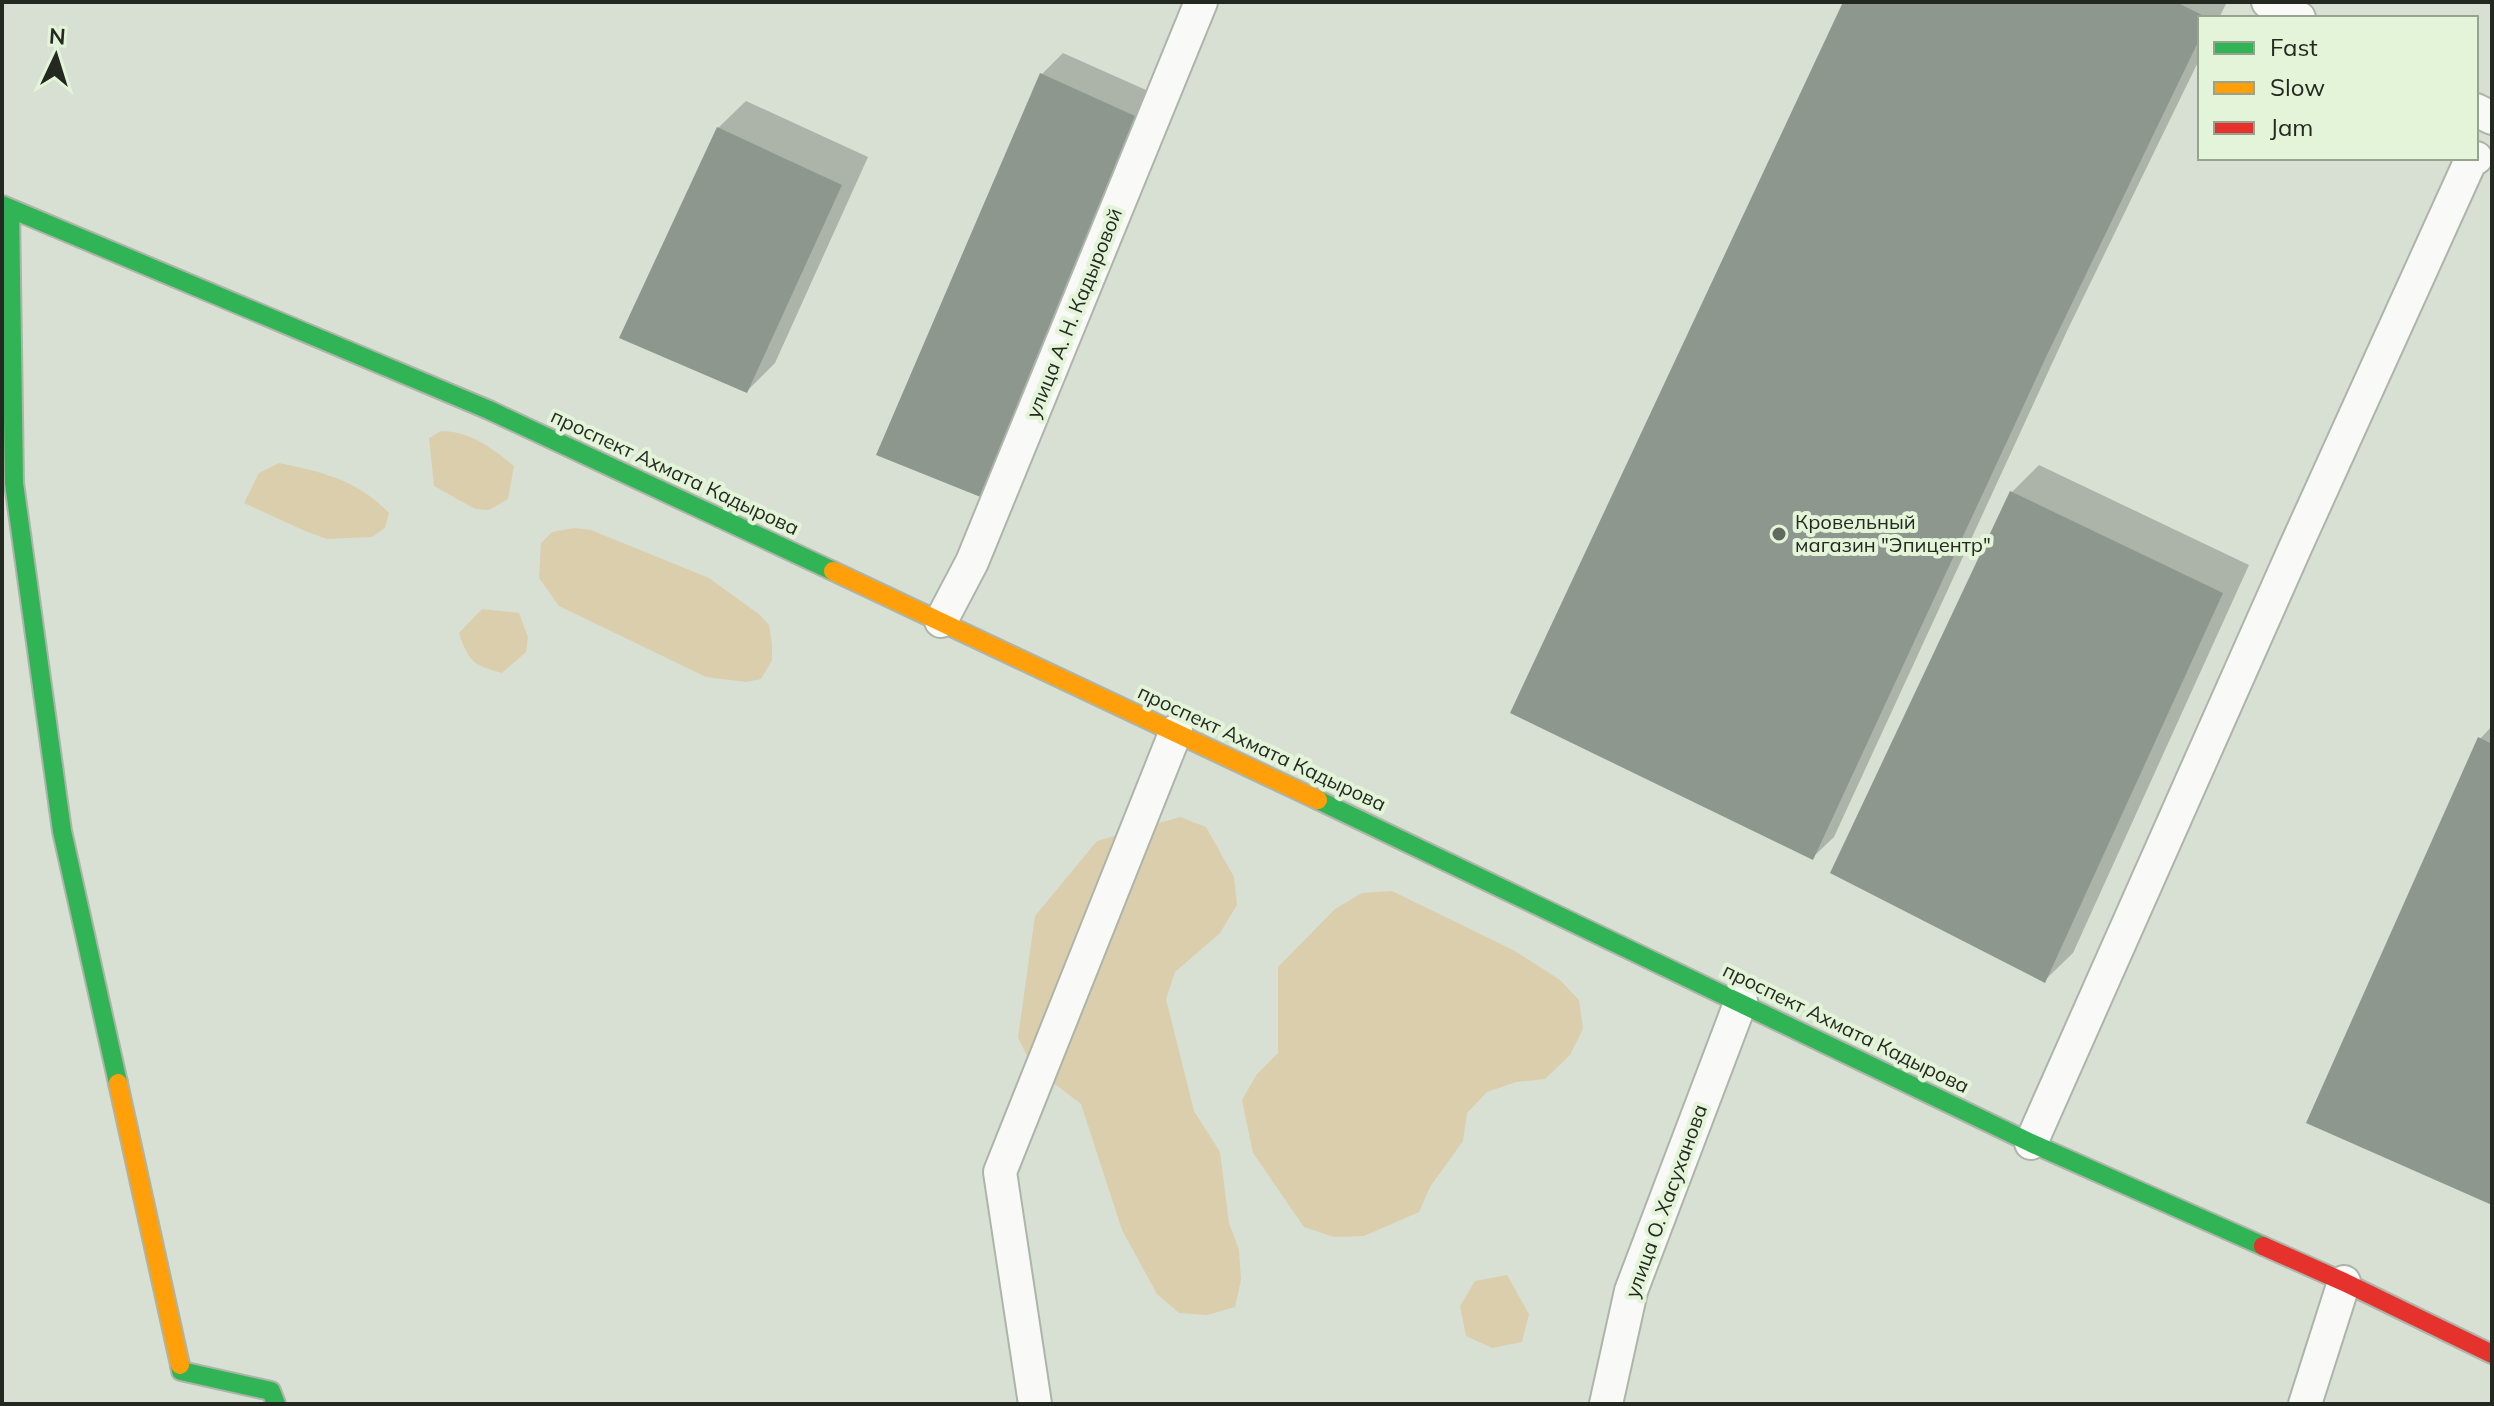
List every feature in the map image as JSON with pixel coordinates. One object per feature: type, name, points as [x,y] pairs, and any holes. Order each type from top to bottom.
[{"type":"street","name":"улица А. Н. Кадыровой","points":[[941,621],[972,562],[1201,2]]},
{"type":"street","points":[[2268,2],[2295,16]]},
{"type":"street","points":[[2031,1143],[2321,491],[2473,160]]},
{"type":"street","name":"проспект Ахмата Кадырова","points":[[6,207],[489,410],[1176,731],[2031,1143],[2344,1282],[2492,1354]]},
{"type":"street","points":[[6,207],[14,483],[62,831],[181,1371],[271,1391],[276,1404]]},
{"type":"street","points":[[1035,1404],[1000,1172],[1176,731]]},
{"type":"street","name":"улица О. Хасуханова","points":[[1606,1404],[1631,1291],[1741,1001]]},
{"type":"street","points":[[2305,1404],[2344,1282]]},
{"type":"shaded area","points":[[441,431],[471,437],[514,466],[508,499],[489,510],[475,509],[434,486],[429,438]]},
{"type":"shaded area","points":[[279,463],[325,474],[352,485],[389,513],[385,528],[372,537],[327,539],[244,503],[259,473]]},
{"type":"shaded area","points":[[574,528],[591,530],[709,578],[760,615],[769,625],[772,645],[772,660],[761,679],[746,682],[706,677],[559,606],[539,578],[541,543],[552,532]]},
{"type":"shaded area","points":[[482,609],[519,613],[528,637],[526,652],[502,673],[473,661],[459,633]]},
{"type":"shaded area","points":[[1180,817],[1206,827],[1234,877],[1237,905],[1220,933],[1175,972],[1166,999],[1194,1111],[1220,1152],[1229,1223],[1239,1250],[1241,1280],[1235,1307],[1207,1315],[1179,1313],[1157,1294],[1122,1230],[1081,1104],[1033,1067],[1018,1038],[1035,916],[1097,841]]},
{"type":"shaded area","points":[[1392,891],[1515,951],[1560,980],[1579,1000],[1583,1029],[1570,1055],[1545,1079],[1516,1082],[1487,1092],[1467,1113],[1463,1141],[1430,1187],[1419,1212],[1364,1236],[1334,1237],[1304,1227],[1253,1153],[1242,1100],[1257,1074],[1278,1053],[1278,967],[1335,909],[1362,893]]},
{"type":"shaded area","points":[[1507,1275],[1529,1314],[1522,1342],[1492,1348],[1466,1336],[1460,1306],[1475,1281]]},
{"type":"building","name":"Кровельный магазин \"Эпицентр\"","points":[[1843,2],[2176,2],[2204,16],[2198,16],[2198,42],[2047,355],[1813,860],[1510,713]]},
{"type":"building","points":[[1040,73],[1135,116],[983,498],[876,455]]},
{"type":"building","points":[[717,127],[842,185],[747,393],[619,338]]},
{"type":"building","points":[[2010,491],[2223,593],[2045,983],[1830,873]]},
{"type":"building","points":[[2478,737],[2492,744],[2492,1205],[2306,1123]]},
{"type":"traffic: fast","points":[[2,205],[489,410],[833,571]]},
{"type":"traffic: fast","points":[[10,209],[14,483],[62,831],[118,1083]]},
{"type":"traffic: fast","points":[[1318,800],[2031,1143],[2263,1246]]},
{"type":"traffic: fast","points":[[180,1365],[181,1371],[271,1391],[276,1404]]},
{"type":"traffic: slow","points":[[833,571],[1318,800]]},
{"type":"traffic: slow","points":[[118,1083],[180,1365]]},
{"type":"traffic: jam","points":[[2263,1246],[2492,1354]]},
{"type":"place","name":"Кровельный магазин \"Эпицентр\"","points":[[1779,534]]}]
